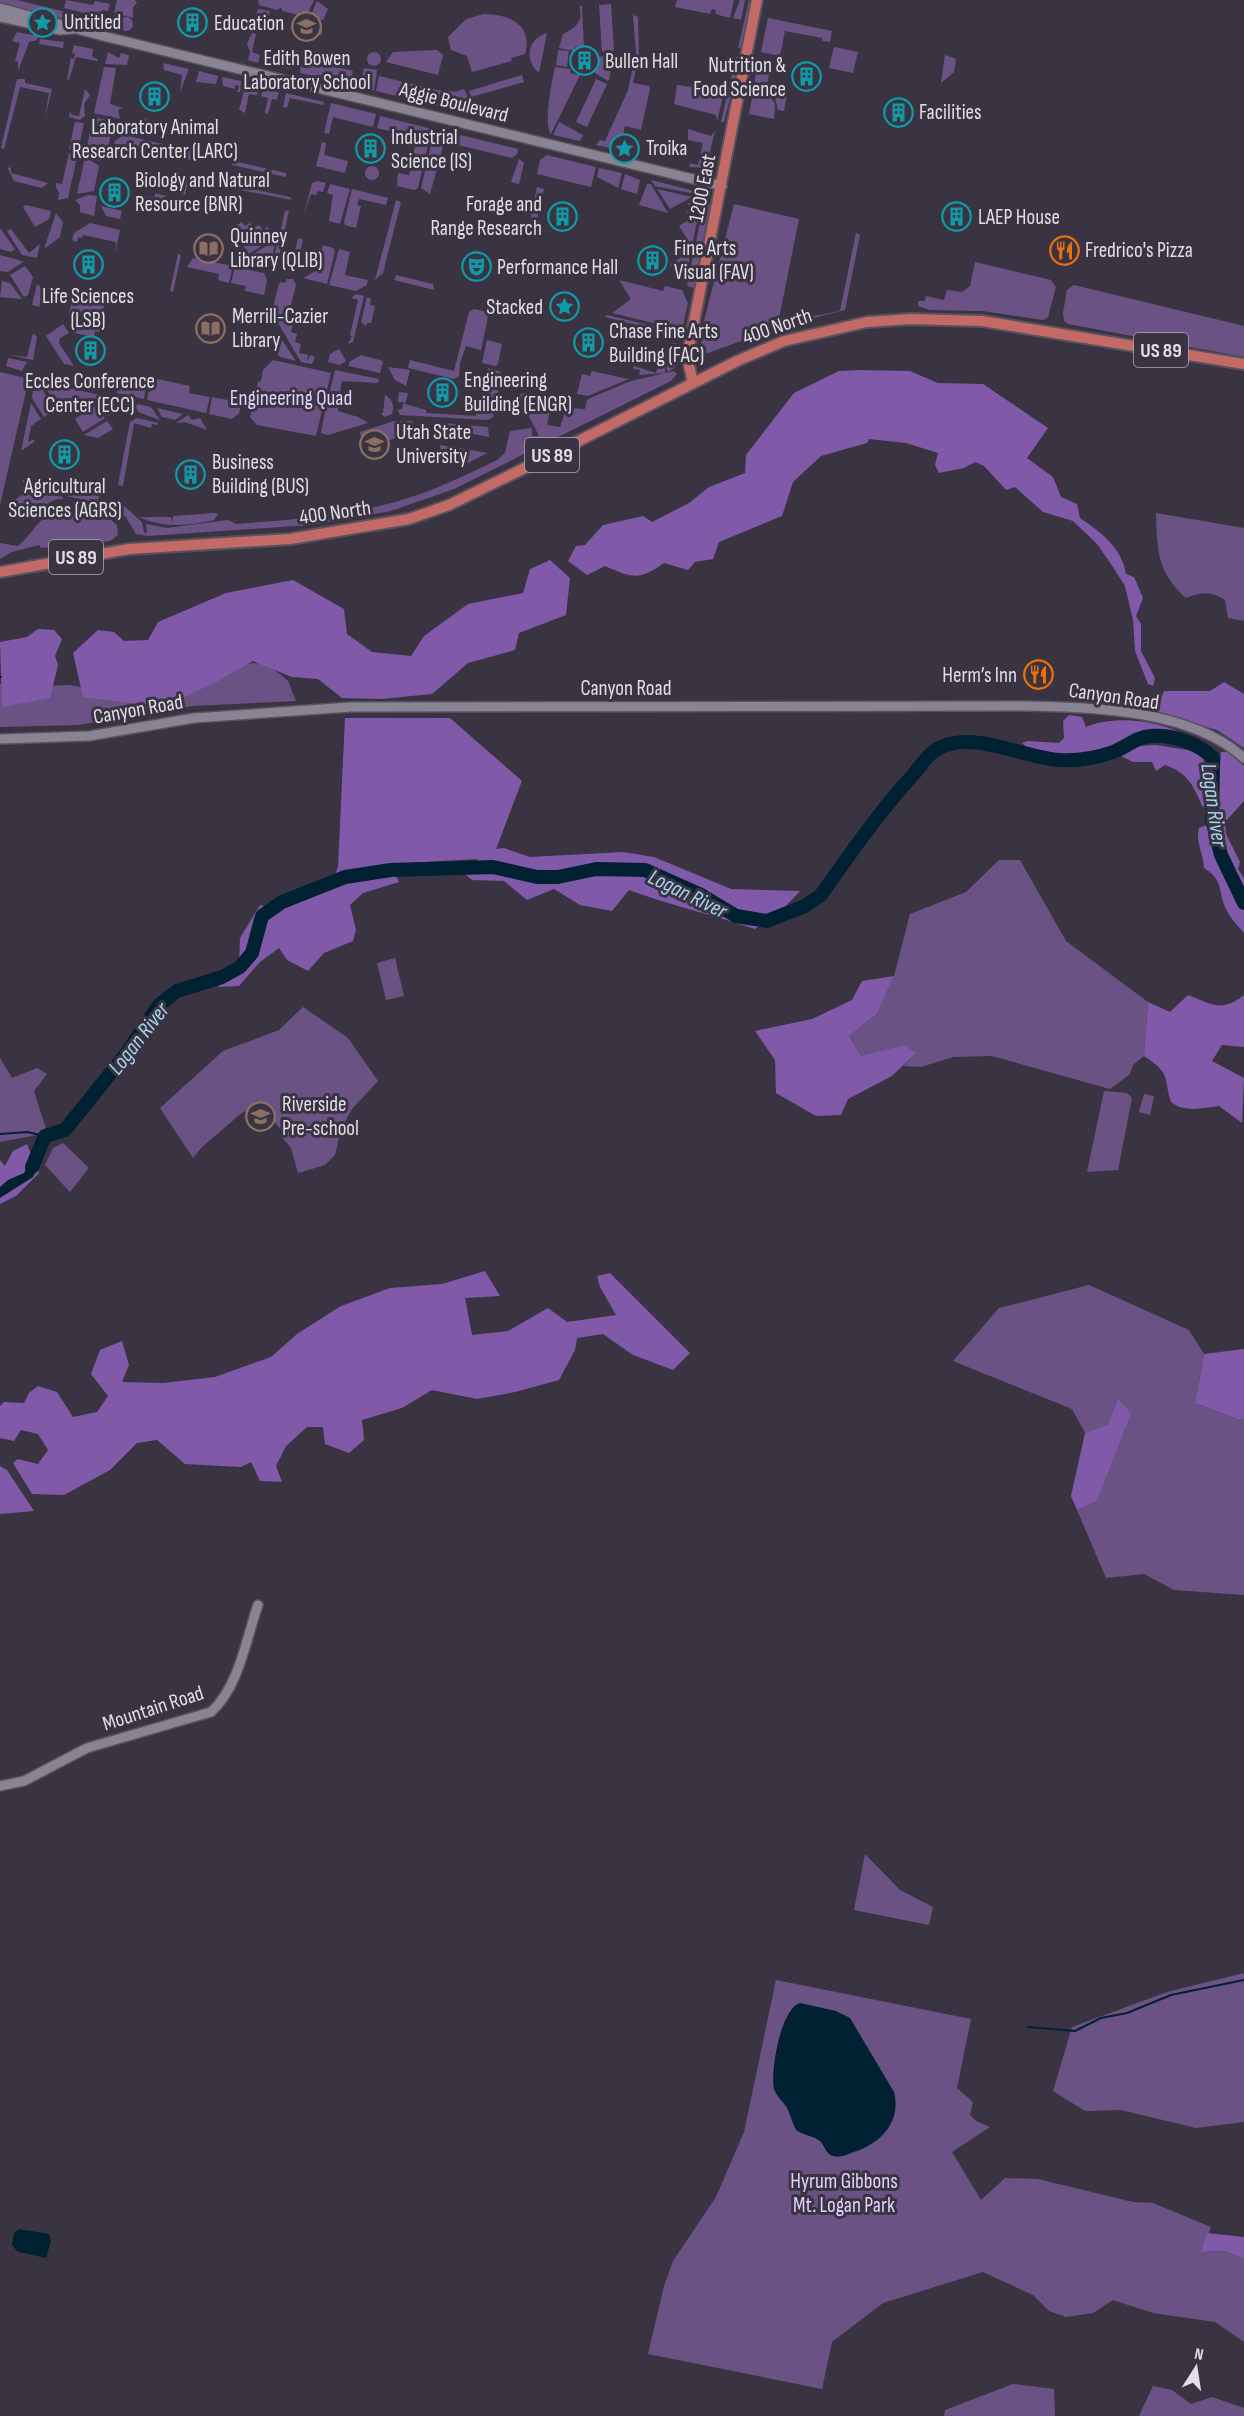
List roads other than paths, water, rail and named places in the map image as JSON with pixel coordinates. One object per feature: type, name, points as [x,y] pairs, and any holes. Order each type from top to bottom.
[{"type":"main road","name":"1200 East","points":[[693,383],[688,361],[690,342],[757,0]]},
{"type":"main road","name":"400 North","points":[[0,572],[129,549],[290,539],[409,519],[478,490],[737,361],[784,341],[867,322],[911,319],[982,321],[1244,364]]},
{"type":"street","name":"Aggie Boulevard","points":[[0,8],[62,23],[72,29],[722,186]]},
{"type":"street","name":"Aggie Boulevard","points":[[0,17],[60,30],[72,29]]},
{"type":"street","name":"Canyon Road","points":[[0,739],[89,736],[194,718],[351,707],[1045,706],[1100,709],[1184,725],[1212,736],[1244,758]]},
{"type":"street","name":"Mountain Road","points":[[0,1786],[24,1781],[87,1748],[211,1712],[222,1702],[233,1678],[258,1605]]},
{"type":"water","points":[[35,1147],[44,1156],[33,1177],[0,1198],[0,1187],[8,1180],[24,1173]]},
{"type":"water","points":[[800,2003],[836,2011],[850,2018],[894,2092],[895,2113],[886,2131],[871,2144],[838,2157],[827,2152],[818,2140],[796,2130],[787,2108],[774,2089],[775,2055],[778,2041],[787,2016],[793,2007]]},
{"type":"water","points":[[19,2229],[49,2234],[51,2241],[46,2258],[18,2252],[12,2245],[14,2233]]},
{"type":"waterway","name":"Logan River","points":[[32,1167],[45,1136],[65,1130],[126,1054],[159,1005],[177,991],[222,977],[240,967],[252,953],[262,916],[282,902],[345,877],[391,870],[493,867],[537,877],[558,877],[596,869],[645,870],[701,895],[736,916],[767,921],[805,906],[821,895],[877,818],[925,759],[948,744],[979,743],[1059,760],[1086,759],[1106,754],[1140,738],[1150,736],[1176,738],[1200,748],[1213,758],[1212,819],[1221,855],[1244,903]]},
{"type":"waterway","points":[[0,1134],[27,1132],[45,1136]]},
{"type":"waterway","points":[[1028,2027],[1075,2031],[1101,2018],[1127,2013],[1171,1995],[1244,1980]]},
{"type":"place","name":"Untitled","points":[[43,22]]},
{"type":"place","name":"Education","points":[[193,23]]},
{"type":"place","name":"Edith Bowen Laboratory School","points":[[307,27]]},
{"type":"place","name":"Bullen Hall","points":[[584,61]]},
{"type":"place","name":"Nutrition & Food Science","points":[[807,77]]},
{"type":"place","name":"Laboratory Animal Research Center (LARC)","points":[[155,96]]},
{"type":"place","name":"Facilities","points":[[898,112]]},
{"type":"place","name":"Troika","points":[[625,148]]},
{"type":"place","name":"Industrial Science (IS)","points":[[370,149]]},
{"type":"place","name":"Biology and Natural Resource (BNR)","points":[[114,192]]},
{"type":"place","name":"Forage and Range Research","points":[[563,216]]},
{"type":"place","name":"LAEP House","points":[[957,217]]},
{"type":"place","name":"Quinney Library (QLIB)","points":[[209,248]]},
{"type":"place","name":"Fredrico's Pizza","points":[[1064,250]]},
{"type":"place","name":"Fine Arts Visual (FAV)","points":[[653,260]]},
{"type":"place","name":"Life Sciences (LSB)","points":[[88,265]]},
{"type":"place","name":"Performance Hall","points":[[476,267]]},
{"type":"place","name":"Stacked","points":[[564,307]]},
{"type":"place","name":"Merrill-Cazier Library","points":[[211,328]]},
{"type":"place","name":"Chase Fine Arts Building (FAC)","points":[[588,343]]},
{"type":"place","name":"Eccles Conference Center (ECC)","points":[[90,350]]},
{"type":"place","name":"Engineering Building (ENGR)","points":[[443,392]]},
{"type":"place","name":"Utah State University","points":[[375,444]]},
{"type":"place","name":"Agricultural Sciences (AGRS)","points":[[65,455]]},
{"type":"place","name":"Business Building (BUS)","points":[[191,474]]},
{"type":"place","name":"Herm’s Inn","points":[[1038,675]]},
{"type":"place","name":"Riverside Pre-school","points":[[261,1116]]},
{"type":"park label","name":"Engineering Quad","points":[[291,398]]},
{"type":"park label","name":"Hyrum Gibbons Mt. Logan Park","points":[[844,2193]]}]
